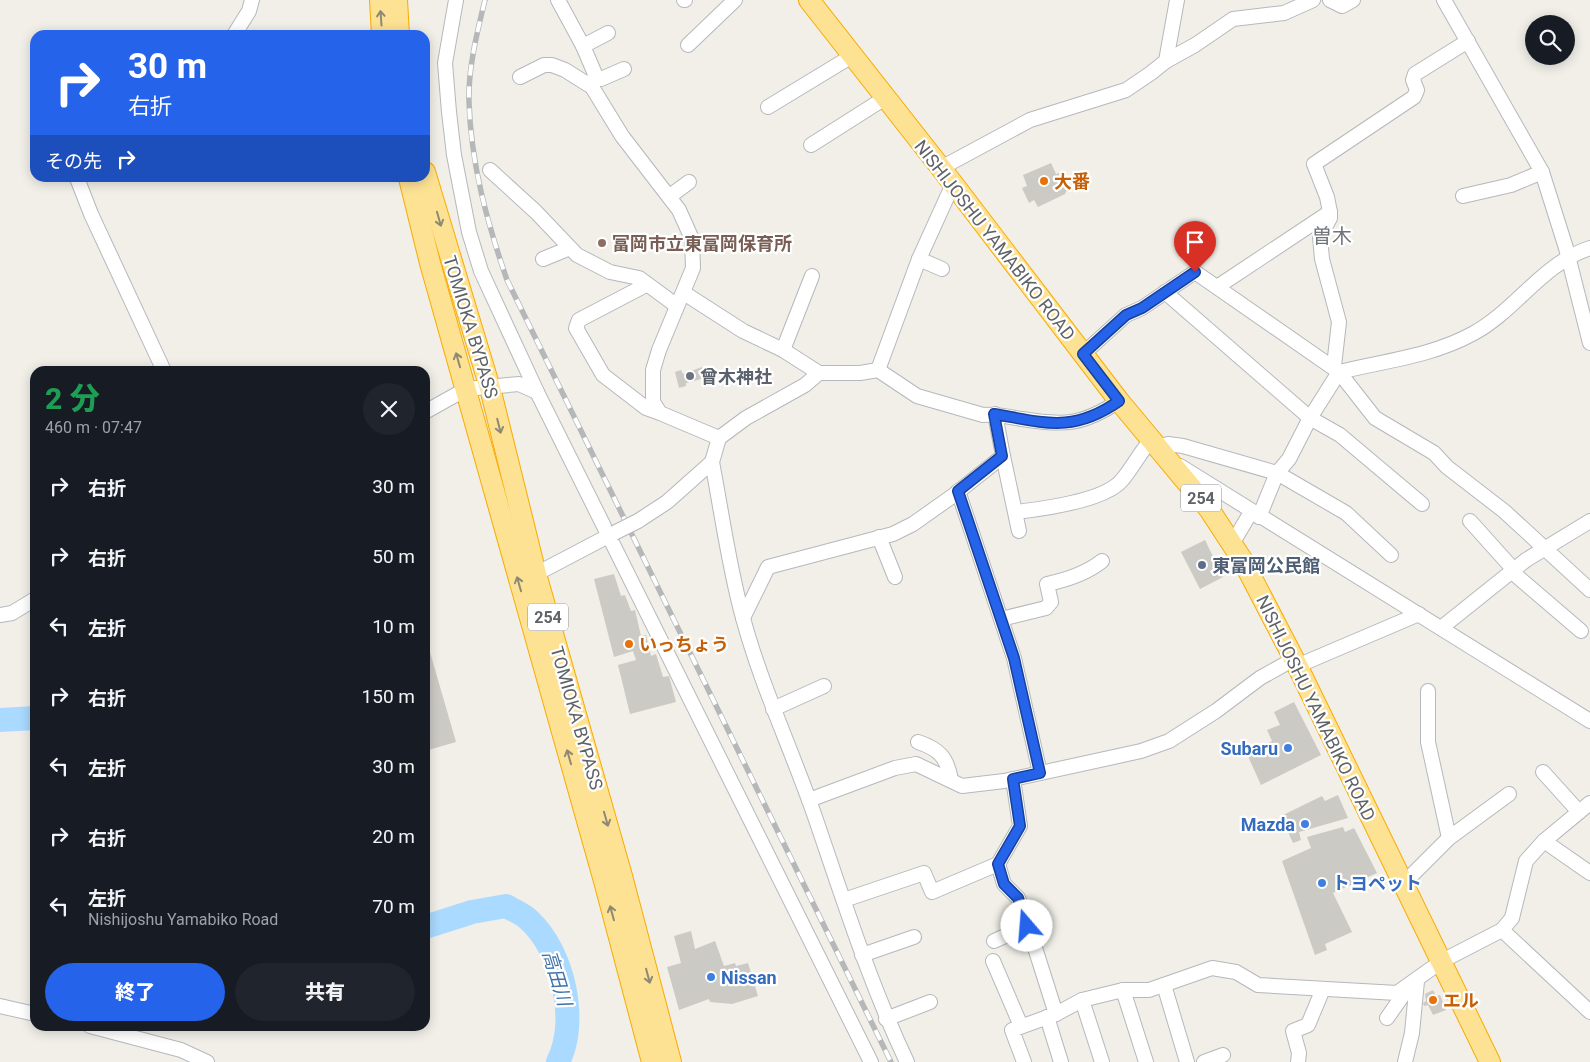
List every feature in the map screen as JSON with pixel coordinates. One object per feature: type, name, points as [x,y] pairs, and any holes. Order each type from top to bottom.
[{"type":"highway","points":[[380,0],[382,30]]},
{"type":"highway","points":[[397,0],[399,30]]},
{"type":"highway","name":"NISHIJOSHU YAMABIKO ROAD","points":[[810,1],[954,184],[1119,401],[1209,509],[1232,544],[1296,662],[1490,1062]]},
{"type":"highway","name":"TOMIOKA BYPASS","points":[[410,182],[430,263],[604,881],[652,1062]]},
{"type":"highway","name":"TOMIOKA BYPASS","points":[[428,182],[490,388],[536,574],[619,866],[671,1062]]},
{"type":"street","points":[[237,30],[249,11],[252,0]]},
{"type":"street","points":[[456,0],[445,63],[454,155],[469,232],[481,270],[537,392],[612,534],[871,1062]]},
{"type":"street","points":[[558,0],[583,46],[595,74],[593,83]]},
{"type":"street","points":[[688,45],[735,0]]},
{"type":"street","points":[[1166,61],[1177,0]]},
{"type":"street","points":[[941,168],[1030,120],[1126,90],[1166,61],[1195,45],[1233,19],[1284,13],[1313,0]]},
{"type":"street","points":[[1330,0],[1342,6],[1353,0]]},
{"type":"street","points":[[1444,0],[1542,172],[1568,258],[1590,343]]},
{"type":"street","points":[[583,46],[608,33]]},
{"type":"street","points":[[1468,41],[1415,74],[1413,80],[1417,90],[1414,97],[1317,160],[1314,164],[1327,196],[1330,212],[1330,218],[1320,237],[1322,258],[1339,322],[1334,366],[1375,418],[1434,453],[1447,467],[1504,511],[1544,550],[1590,590]]},
{"type":"street","points":[[768,107],[852,56]]},
{"type":"street","points":[[520,77],[544,65],[552,65],[593,83],[622,136],[679,210],[692,239],[693,268],[659,350],[653,370],[654,402],[660,413]]},
{"type":"street","points":[[593,83],[624,69]]},
{"type":"street","points":[[811,145],[885,98]]},
{"type":"street","points":[[490,170],[536,212],[570,248],[600,268],[638,278],[677,306]]},
{"type":"street","points":[[1463,196],[1511,185],[1542,172]]},
{"type":"street","points":[[79,182],[91,214],[162,366]]},
{"type":"street","points":[[670,196],[689,182]]},
{"type":"street","points":[[878,370],[919,259],[954,184]]},
{"type":"street","points":[[1217,287],[1330,212]]},
{"type":"street","points":[[543,259],[570,248]]},
{"type":"street","points":[[1083,354],[1126,315],[1142,308],[1195,272],[1337,371],[1434,351],[1474,333],[1568,258],[1590,248]]},
{"type":"street","points":[[919,259],[942,270]]},
{"type":"street","points":[[784,350],[812,276]]},
{"type":"street","points":[[646,285],[578,320],[576,328],[603,375],[646,408],[719,438]]},
{"type":"street","points":[[1165,292],[1310,418],[1340,435],[1422,504]]},
{"type":"street","points":[[684,293],[743,331],[784,350],[819,373],[860,373],[878,370],[917,396],[983,415],[994,414],[1048,423],[1078,422],[1100,414],[1119,401]]},
{"type":"street","points":[[1232,544],[1255,514],[1277,473],[1289,459],[1337,371]]},
{"type":"street","points":[[819,373],[805,385],[746,418],[719,438],[712,462],[743,618],[773,709],[809,800],[862,955],[886,1018],[907,1062]]},
{"type":"street","points":[[430,409],[466,389],[519,384],[537,392]]},
{"type":"street","points":[[994,414],[1019,531]]},
{"type":"street","points":[[1016,512],[1096,495],[1113,488],[1168,444],[1183,446],[1277,473],[1346,513],[1391,554]]},
{"type":"street","points":[[1160,449],[1255,514],[1590,720]]},
{"type":"street","points":[[743,618],[768,567],[893,534],[913,524],[1002,456]]},
{"type":"street","points":[[536,574],[638,520],[667,502],[712,462]]},
{"type":"street","points":[[958,491],[1014,658],[1040,773]]},
{"type":"street","points":[[1470,521],[1513,571],[1581,631]]},
{"type":"street","points":[[1441,628],[1513,571],[1590,521]]},
{"type":"street","points":[[879,537],[894,577]]},
{"type":"street","points":[[1001,619],[1046,608],[1051,602],[1047,584],[1094,568],[1102,561]]},
{"type":"street","points":[[0,615],[12,613],[30,602]]},
{"type":"street","points":[[809,800],[895,768],[916,764],[962,786],[1013,779],[1141,751],[1169,741],[1216,711],[1260,678],[1419,614]]},
{"type":"street","points":[[773,709],[824,686]]},
{"type":"street","points":[[1428,691],[1428,742],[1449,838]]},
{"type":"street","points":[[918,742],[936,748],[949,768],[951,780]]},
{"type":"street","points":[[1024,1062],[1012,1030],[1051,1016],[1082,1000],[1123,990],[1149,990],[1212,968],[1236,972],[1258,985],[1397,993],[1414,983],[1442,961],[1502,930],[1512,918],[1526,861],[1544,841],[1584,808],[1543,772]]},
{"type":"street","points":[[844,900],[924,873],[932,892],[998,864],[1020,826],[1013,779]]},
{"type":"street","points":[[1403,884],[1449,838],[1509,794]]},
{"type":"street","points":[[1544,841],[1590,873]]},
{"type":"street","points":[[998,864],[1004,884],[1018,898],[1027,926],[1051,1016],[1060,1062]]},
{"type":"street","points":[[994,941],[1027,926]]},
{"type":"street","points":[[1502,930],[1590,1012]]},
{"type":"street","points":[[862,955],[914,937]]},
{"type":"street","points":[[993,961],[1021,1026]]},
{"type":"street","points":[[1387,1018],[1414,983]]},
{"type":"street","points":[[1406,1062],[1412,1033],[1414,983]]},
{"type":"street","points":[[1164,985],[1187,1062]]},
{"type":"street","points":[[1298,1062],[1298,1046],[1293,1031],[1308,1025],[1323,989]]},
{"type":"street","points":[[1123,990],[1146,1062]]},
{"type":"street","points":[[1082,1000],[1102,1062]]},
{"type":"street","points":[[886,1018],[930,1002]]},
{"type":"street","points":[[0,1006],[30,1013]]},
{"type":"street","points":[[109,1031],[181,1050],[207,1062]]},
{"type":"street","points":[[1204,1062],[1223,1055]]},
{"type":"building","name":"大番","points":[[1051,163],[1056,174],[1059,173],[1067,190],[1065,194],[1038,207],[1034,200],[1029,203],[1022,188],[1027,186],[1023,175]]},
{"type":"building","name":"曾木神社","points":[[702,367],[705,378],[686,383],[686,386],[679,388],[675,372],[681,370],[683,374]]},
{"type":"building","name":"東富岡公民館","points":[[1205,540],[1223,577],[1200,589],[1181,552]]},
{"type":"building","name":"いっちょう","points":[[614,574],[621,596],[625,595],[631,611],[635,610],[641,636],[646,635],[651,656],[656,654],[663,677],[669,676],[676,702],[630,714],[618,665],[636,660],[633,651],[614,657],[594,579]]},
{"type":"building","points":[[430,652],[456,742],[430,750]]},
{"type":"building","name":"Subaru","points":[[1294,702],[1321,755],[1261,785],[1247,754],[1272,741],[1267,730],[1280,725],[1274,712]]},
{"type":"building","name":"Mazda","points":[[1338,795],[1348,818],[1299,832],[1301,840],[1293,843],[1281,816],[1322,796],[1325,801]]},
{"type":"building","name":"トヨペット","points":[[1343,827],[1345,832],[1354,828],[1377,873],[1333,893],[1352,932],[1325,944],[1327,950],[1315,955],[1282,861],[1311,848],[1307,837]]},
{"type":"building","name":"Nissan","points":[[691,931],[695,949],[715,941],[724,966],[735,963],[736,966],[748,963],[758,996],[732,1004],[710,1002],[709,999],[679,1010],[667,967],[681,963],[674,936]]},
{"type":"building","points":[[1433,990],[1436,996],[1440,995],[1446,1010],[1433,1015],[1428,1005],[1424,1006],[1423,1003],[1426,1001],[1425,994]]},
{"type":"waterway","name":"高田川","points":[[0,720],[30,718]]},
{"type":"waterway","name":"高田川","points":[[430,925],[472,912],[506,906],[529,920],[541,933],[551,949],[564,987],[567,1027],[564,1045],[558,1062]]},
{"type":"railway","points":[[485,0],[470,76],[470,125],[481,192],[507,280],[891,1062]]},
{"type":"place","name":"大番","points":[[1044,181]]},
{"type":"place","name":"富岡市立東富岡保育所","points":[[602,243]]},
{"type":"place","name":"曾木神社","points":[[690,376]]},
{"type":"place","name":"東富岡公民館","points":[[1202,565]]},
{"type":"place","name":"いっちょう","points":[[629,644]]},
{"type":"place","name":"Subaru","points":[[1288,748]]},
{"type":"place","name":"Mazda","points":[[1305,824]]},
{"type":"place","name":"トヨペット","points":[[1322,883]]},
{"type":"place","name":"Nissan","points":[[711,977]]},
{"type":"place","name":"エル","points":[[1433,1000]]},
{"type":"district","name":"曽木","points":[[1332,236]]},
{"type":"route","points":[[1027,926],[1018,898],[1004,884],[998,864],[1020,826],[1013,779],[1040,773],[1014,658],[978,545],[958,491],[1002,456],[994,414],[1048,423],[1078,422],[1100,414],[1119,401],[1083,354],[1126,315],[1142,308],[1195,272]]}]
